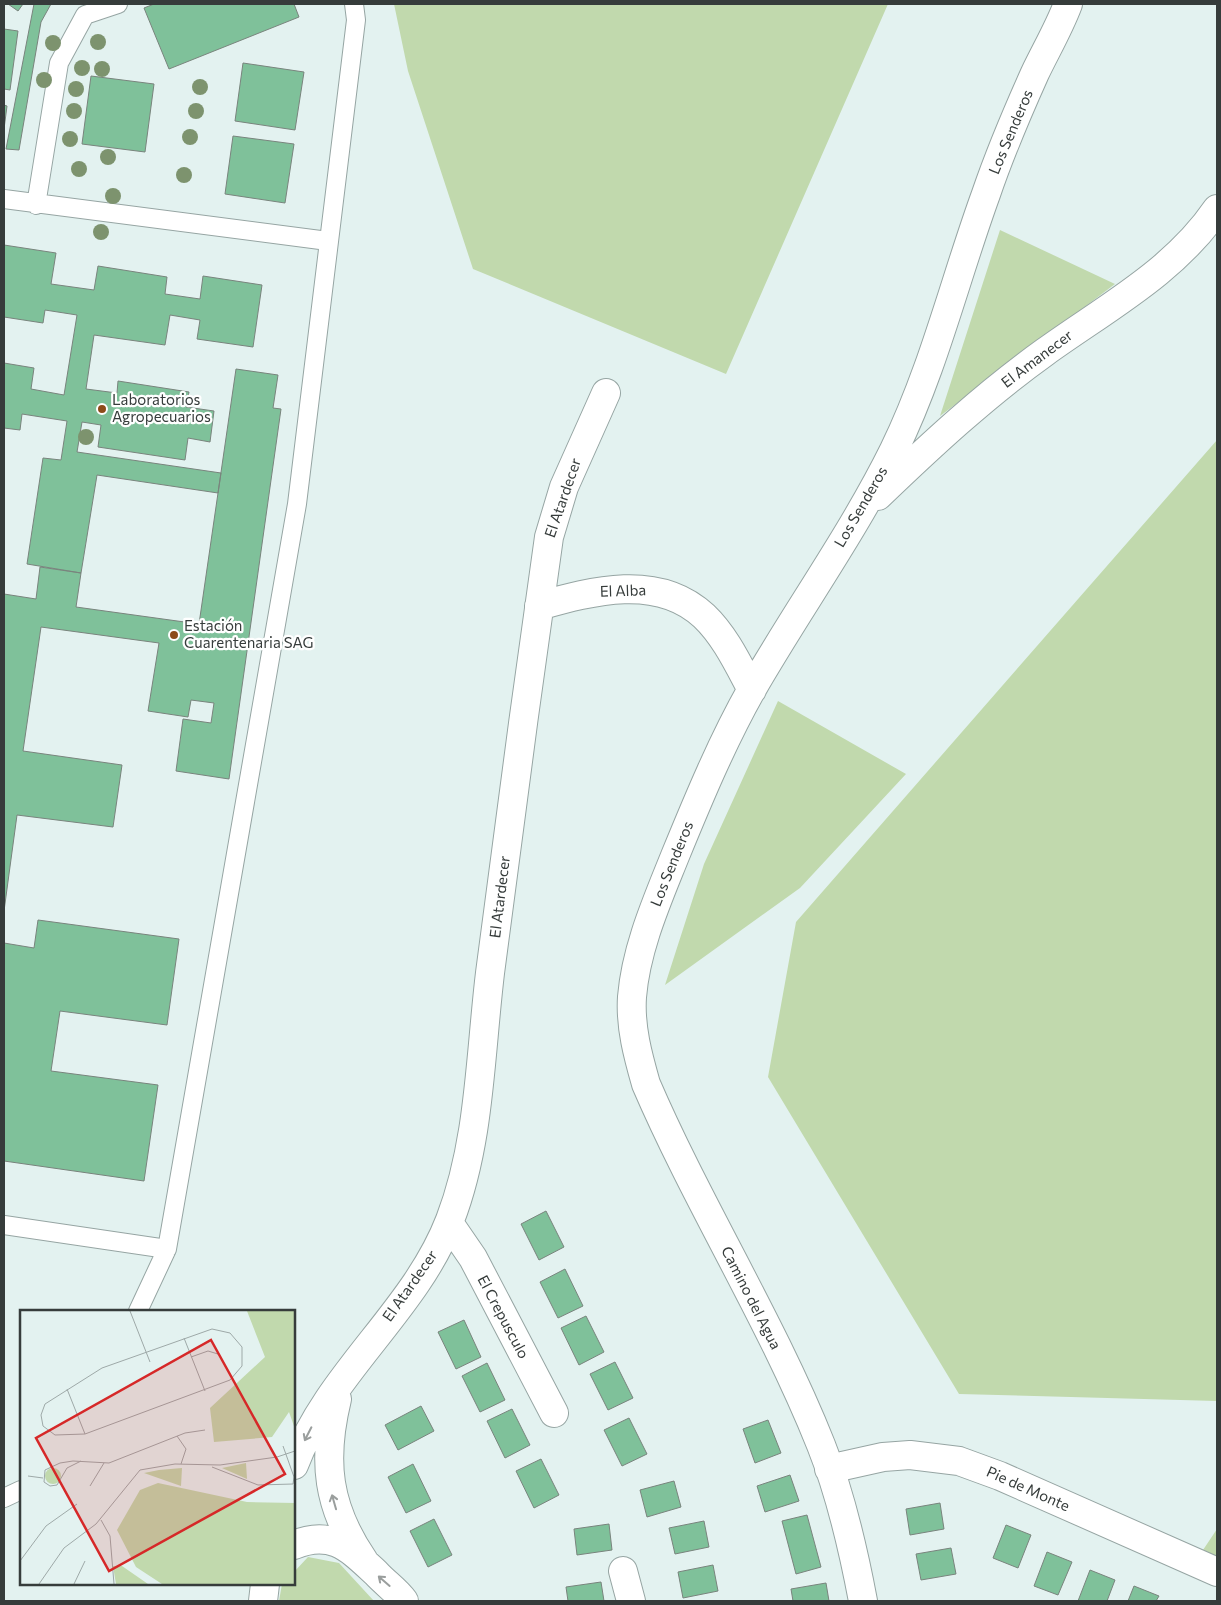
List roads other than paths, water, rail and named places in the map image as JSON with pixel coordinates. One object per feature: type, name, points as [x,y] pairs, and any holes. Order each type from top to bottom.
[{"type":"street","name":"Los Senderos","points":[[632,998],[636,970],[644,941],[664,884],[696,806],[752,690],[858,514],[890,457],[908,417],[950,306],[966,252],[998,160],[1068,4]]},
{"type":"street","name":"El Amanecer","points":[[858,514],[988,396],[1044,352],[1160,272],[1192,241],[1217,210]]},
{"type":"street","name":"El Atardecer","points":[[295,1463],[318,1415],[343,1378],[412,1289],[438,1247],[449,1223],[461,1188],[472,1144],[490,976],[539,606],[552,522],[564,487],[606,393]]},
{"type":"street","name":"El Alba","points":[[539,606],[574,596],[616,590],[640,589],[668,594],[693,607],[713,626],[752,690]]},
{"type":"street","name":"Camino del Agua","points":[[632,998],[637,1055],[646,1084],[781,1357],[830,1469],[845,1516],[863,1601]]},
{"type":"street","name":"El Crepusculo","points":[[449,1223],[472,1258],[554,1413]]},
{"type":"street","name":"El Atardecer","points":[[343,1378],[332,1417],[328,1448],[330,1487],[343,1526],[364,1561]]},
{"type":"street","name":"Pie de Monte","points":[[830,1469],[882,1456],[910,1455],[959,1461],[1000,1476],[1217,1572]]},
{"type":"street","name":"El Atardecer","points":[[295,1546],[314,1540],[334,1542],[345,1546],[364,1561],[404,1601]]},
{"type":"street","points":[[623,1571],[630,1601]]},
{"type":"street","points":[[263,1601],[266,1585]]},
{"type":"lane","points":[[36,205],[59,63],[85,15],[118,4]]},
{"type":"lane","points":[[138,1310],[167,1249],[297,504],[356,20],[354,4]]},
{"type":"lane","points":[[4,200],[328,241]]},
{"type":"lane","points":[[4,1225],[167,1249]]},
{"type":"lane","points":[[4,1498],[20,1490]]},
{"type":"place","name":"Laboratorios Agropecuarios","points":[[102,409]]},
{"type":"place","name":"Estación Cuarentenaria SAG","points":[[174,635]]}]
